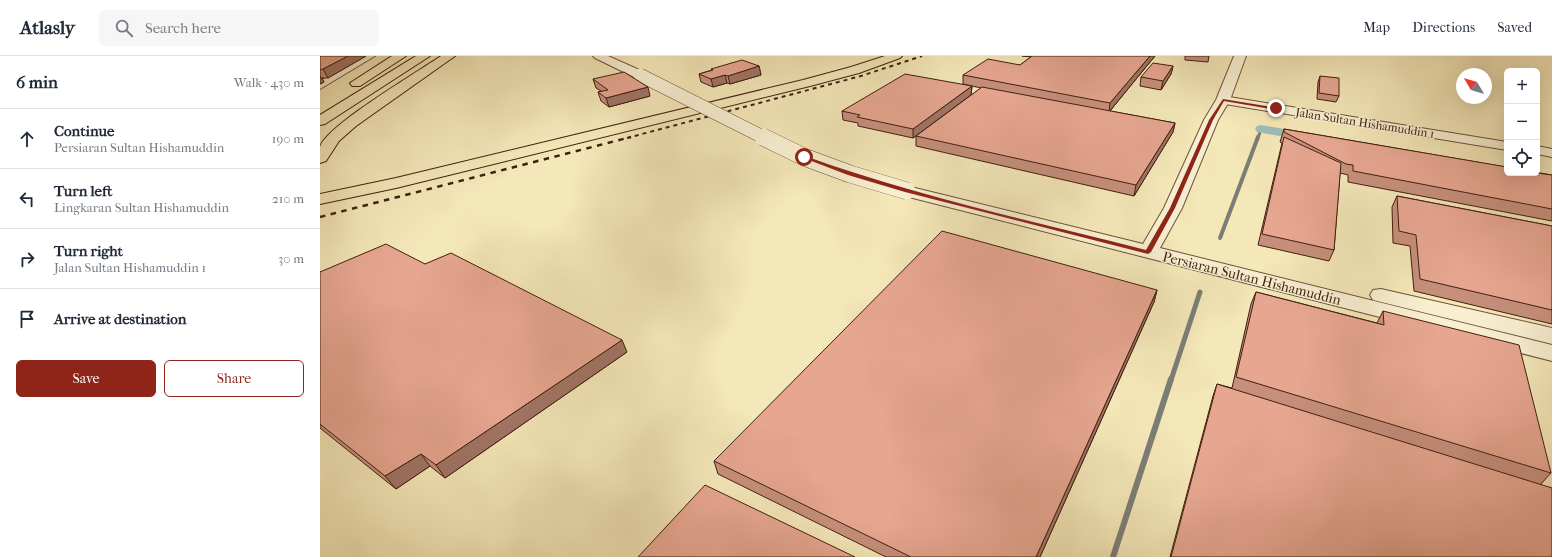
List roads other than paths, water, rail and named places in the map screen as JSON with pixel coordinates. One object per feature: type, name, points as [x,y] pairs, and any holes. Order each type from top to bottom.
[{"type":"main road","points":[[400,56],[351,86],[419,59],[438,56]]},
{"type":"main road","points":[[320,158],[334,138],[351,123],[449,56]]},
{"type":"main road","points":[[320,210],[631,132],[855,70],[896,56]]},
{"type":"main road","points":[[320,121],[419,59]]},
{"type":"main road","points":[[320,132],[419,59]]},
{"type":"main road","points":[[320,199],[396,183],[806,83]]},
{"type":"street","points":[[320,86],[370,56]]},
{"type":"street","name":"Persiaran Sultan Hishamuddin","points":[[599,56],[645,74]]},
{"type":"street","name":"Persiaran Sultan Hishamuddin","points":[[616,56],[645,74],[804,157],[850,174],[913,187],[1152,246],[1552,353]]},
{"type":"street","points":[[1152,246],[1173,208],[1211,120],[1223,100],[1240,56]]},
{"type":"street","name":"Jalan Sultan Hishamuddin 1","points":[[1223,100],[1504,146]]},
{"type":"street","points":[[1540,151],[1552,153]]},
{"type":"street","name":"Persiaran Sultan Hishamuddin","points":[[1152,246],[1552,336]]},
{"type":"waterway","points":[[1258,138],[1261,129]]},
{"type":"waterway","points":[[1261,129],[1307,137]]},
{"type":"waterway","points":[[1220,238],[1258,137]]},
{"type":"waterway","points":[[1171,380],[1200,292]]},
{"type":"waterway","points":[[1113,557],[1171,379]]},
{"type":"railway","points":[[627,138],[861,76],[922,56]]},
{"type":"railway","points":[[320,217],[631,137]]}]
